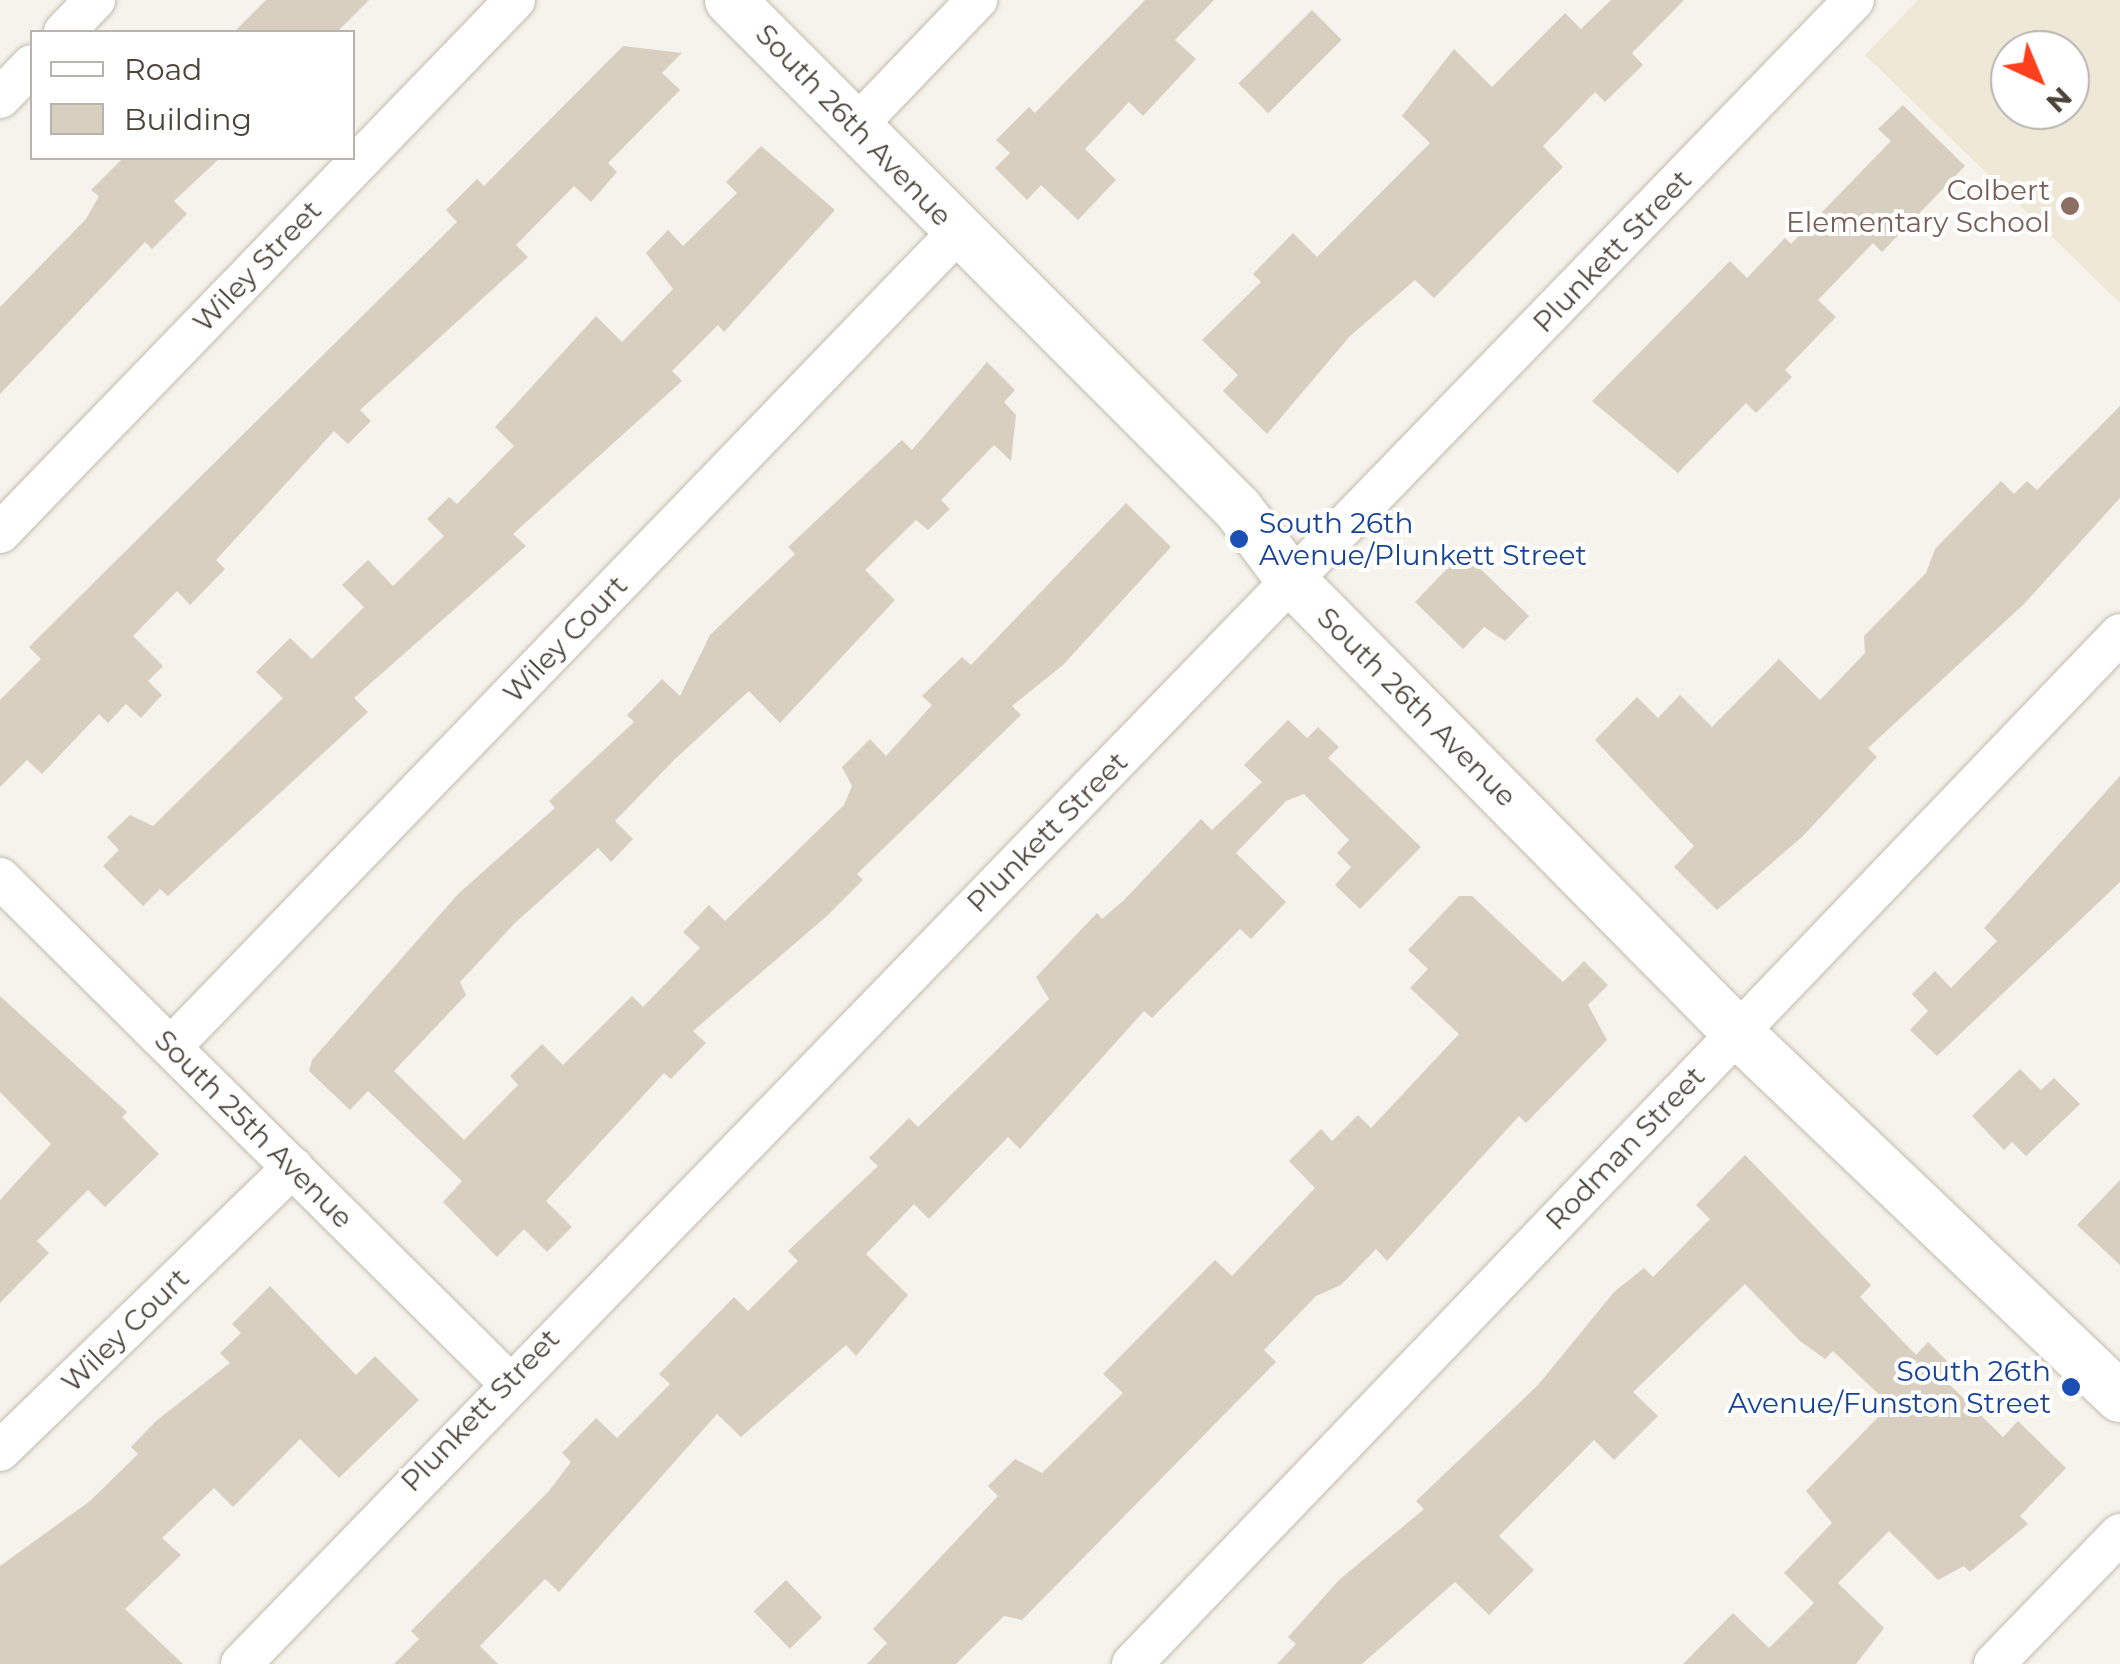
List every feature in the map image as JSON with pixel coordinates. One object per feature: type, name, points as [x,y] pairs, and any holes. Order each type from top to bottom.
[{"type":"street","points":[[66,30],[95,0]]},
{"type":"street","name":"Wiley Street","points":[[0,533],[515,0]]},
{"type":"street","name":"South 26th Avenue","points":[[730,0],[1238,509],[1294,582],[1738,1032],[2120,1397]]},
{"type":"street","points":[[856,126],[977,0]]},
{"type":"street","name":"Plunkett Street","points":[[241,1664],[506,1381],[1294,582],[1854,0]]},
{"type":"street","points":[[0,98],[30,66]]},
{"type":"street","name":"Wiley Court","points":[[172,1046],[958,232]]},
{"type":"street","name":"Rodman Street","points":[[1132,1664],[2120,634]]},
{"type":"street","name":"South 25th Avenue","points":[[0,878],[506,1381]]},
{"type":"street","name":"Wiley Court","points":[[0,1451],[293,1167]]},
{"type":"street","points":[[1994,1664],[2120,1534]]},
{"type":"shaded area","name":"Colbert Elementary School","points":[[1918,0],[2120,0],[2120,303],[1865,55]]},
{"type":"building","points":[[266,0],[369,0],[339,30],[236,30]]},
{"type":"building","points":[[1145,0],[1214,0],[1175,40],[1196,59],[1143,116],[1129,102],[1085,149],[1116,180],[1078,220],[1041,185],[1027,200],[995,168],[1010,153],[996,140],[1029,107],[1035,113]]},
{"type":"building","points":[[1611,0],[1684,0],[1632,53],[1643,65],[1605,102],[1595,92],[1543,146],[1563,167],[1434,298],[1415,280],[1350,336],[1267,434],[1223,391],[1238,375],[1202,340],[1261,282],[1253,274],[1293,233],[1317,257],[1430,143],[1402,116],[1454,49],[1492,87],[1565,13],[1581,29]]},
{"type":"building","points":[[1312,10],[1342,40],[1268,113],[1238,84]]},
{"type":"building","points":[[623,46],[682,53],[662,73],[680,90],[608,163],[617,172],[591,202],[574,186],[516,245],[528,257],[360,410],[371,421],[348,444],[334,431],[216,560],[225,569],[190,605],[177,591],[133,636],[163,666],[148,681],[162,695],[141,718],[126,704],[108,723],[99,714],[42,774],[27,760],[0,787],[0,700],[41,659],[29,647],[457,222],[446,210],[477,179],[484,186]]},
{"type":"building","points":[[1903,105],[1965,166],[1882,252],[1873,243],[1818,300],[1836,317],[1785,370],[1792,377],[1756,413],[1746,403],[1678,473],[1592,401],[1730,261],[1747,278],[1785,238],[1791,244],[1891,141],[1878,129]]},
{"type":"building","points":[[761,146],[835,210],[724,332],[718,325],[672,371],[682,381],[513,534],[526,546],[354,698],[368,712],[168,896],[160,889],[143,906],[103,866],[119,850],[107,837],[130,815],[153,826],[283,698],[256,672],[290,638],[312,659],[364,607],[342,585],[368,560],[393,586],[444,536],[427,519],[449,497],[457,504],[514,446],[495,427],[596,316],[622,342],[673,289],[646,253],[668,230],[683,246],[737,193],[726,182]]},
{"type":"building","points":[[121,160],[218,160],[174,201],[187,214],[152,249],[145,242],[0,394],[0,307],[86,219],[99,196],[91,190]]},
{"type":"building","points":[[987,362],[1015,390],[1004,402],[1016,415],[1011,461],[994,445],[941,500],[950,509],[928,530],[916,520],[865,570],[895,600],[780,723],[749,691],[674,760],[615,821],[633,839],[611,862],[598,848],[514,924],[460,982],[466,995],[394,1071],[464,1140],[518,1085],[510,1076],[542,1044],[563,1065],[632,996],[643,1007],[700,948],[683,932],[709,905],[725,921],[844,805],[852,786],[842,767],[870,739],[886,756],[932,705],[922,696],[962,657],[971,665],[1126,503],[1171,547],[1063,665],[1012,706],[1021,715],[857,874],[863,880],[693,1031],[706,1043],[671,1079],[664,1073],[546,1201],[572,1227],[547,1252],[524,1229],[497,1257],[443,1202],[462,1181],[368,1091],[350,1110],[309,1071],[312,1060],[459,893],[555,808],[549,801],[634,722],[627,715],[662,679],[680,696],[710,635],[795,554],[788,547],[902,440],[912,450]]},
{"type":"building","points":[[2120,406],[2120,498],[2024,604],[1868,748],[1877,757],[1802,837],[1717,910],[1674,867],[1694,846],[1595,740],[1637,697],[1658,718],[1680,695],[1712,727],[1779,659],[1820,700],[1865,653],[1864,636],[1926,573],[1935,549],[2001,481],[2014,494],[2027,481],[2037,490]]},
{"type":"building","points":[[1463,552],[1529,616],[1505,641],[1484,627],[1463,649],[1415,602]]},
{"type":"building","points":[[1288,720],[1307,738],[1318,727],[1339,747],[1328,758],[1421,847],[1360,909],[1335,885],[1351,867],[1337,853],[1349,840],[1304,794],[1286,801],[1236,853],[1286,902],[1251,939],[1240,929],[1152,1018],[1144,1011],[1020,1149],[1008,1137],[929,1219],[914,1204],[866,1254],[908,1295],[856,1356],[846,1345],[741,1437],[717,1414],[559,1592],[545,1579],[480,1646],[498,1664],[394,1664],[419,1639],[411,1631],[548,1492],[571,1462],[562,1453],[596,1418],[617,1438],[670,1384],[659,1374],[734,1297],[748,1311],[798,1261],[788,1251],[878,1166],[869,1158],[909,1118],[918,1127],[1049,999],[1036,977],[1097,913],[1102,919],[1124,900],[1201,819],[1212,830],[1262,782],[1244,765]]},
{"type":"building","points":[[2120,776],[2120,882],[1937,1056],[1910,1030],[1928,1011],[1912,994],[1935,971],[1951,988],[1997,941],[1984,928]]},
{"type":"building","points":[[1459,896],[1472,896],[1563,982],[1584,961],[1608,985],[1588,1005],[1607,1040],[1526,1123],[1519,1116],[1387,1261],[1376,1249],[1341,1285],[1316,1296],[1264,1350],[1276,1362],[1022,1620],[1004,1616],[956,1664],[867,1664],[887,1643],[873,1629],[998,1496],[988,1486],[1015,1459],[1042,1473],[1123,1393],[1103,1374],[1215,1260],[1232,1276],[1315,1188],[1289,1161],[1321,1129],[1332,1141],[1358,1115],[1371,1128],[1459,1034],[1410,988],[1428,969],[1408,950]]},
{"type":"building","points":[[0,996],[127,1112],[122,1117],[159,1154],[105,1207],[88,1190],[37,1241],[49,1253],[0,1303],[0,1200],[51,1144],[0,1092]]},
{"type":"building","points":[[2020,1069],[2041,1090],[2054,1078],[2080,1104],[2026,1156],[2012,1142],[2004,1150],[1972,1116]]},
{"type":"building","points":[[1745,1155],[1871,1285],[1860,1297],[1916,1355],[1928,1342],[1961,1375],[1950,1385],[2003,1437],[2018,1421],[2066,1468],[2020,1516],[2028,1524],[1970,1572],[1964,1566],[1938,1580],[1889,1531],[1838,1583],[1884,1628],[1856,1664],[1683,1664],[1733,1613],[1769,1648],[1814,1603],[1784,1573],[1832,1523],[1806,1491],[1890,1405],[1833,1351],[1825,1359],[1800,1341],[1745,1284],[1633,1392],[1658,1416],[1614,1460],[1594,1440],[1499,1536],[1534,1570],[1489,1615],[1455,1582],[1362,1664],[1277,1664],[1296,1644],[1288,1637],[1339,1580],[1424,1509],[1416,1501],[1538,1385],[1614,1292],[1644,1268],[1653,1277],[1710,1219],[1696,1205]]},
{"type":"building","points":[[2120,1180],[2120,1265],[2077,1225]]},
{"type":"building","points":[[270,1286],[356,1375],[375,1356],[419,1400],[339,1478],[300,1439],[233,1507],[214,1488],[162,1538],[181,1555],[125,1609],[183,1664],[0,1664],[0,1566],[90,1501],[138,1454],[131,1447],[156,1421],[230,1363],[220,1353],[241,1333],[232,1324]]},
{"type":"building","points":[[786,1580],[822,1617],[790,1649],[754,1611]]},
{"type":"place","name":"Colbert Elementary School","points":[[2070,206]]},
{"type":"place","name":"South 26th Avenue/Plunkett Street","points":[[1239,539]]},
{"type":"place","name":"South 26th Avenue/Funston Street","points":[[2071,1387]]}]
